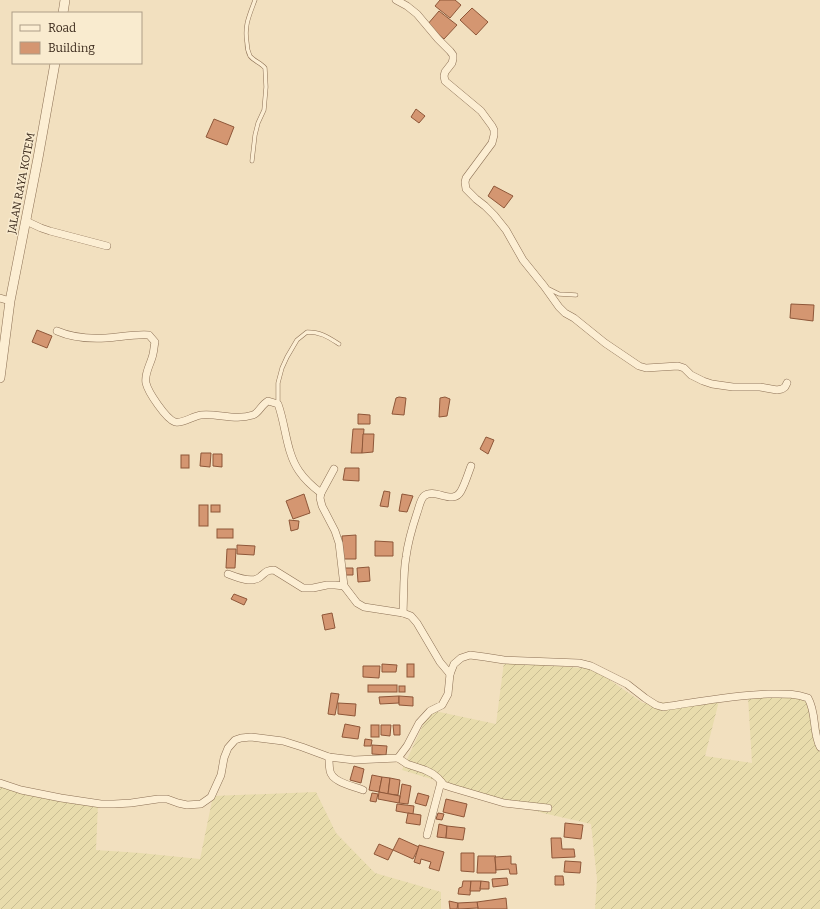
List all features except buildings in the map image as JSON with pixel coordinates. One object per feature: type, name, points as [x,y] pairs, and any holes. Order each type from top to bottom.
[{"type":"street","points":[[63,12],[65,0]]},
{"type":"street","points":[[396,0],[417,14],[450,51],[453,56],[453,60],[445,72],[445,81],[481,111],[494,130],[492,143],[466,178],[466,189],[494,215],[506,230],[523,260],[565,313],[639,366],[646,368],[678,366],[684,368],[691,375],[712,384],[760,387],[777,390],[785,387],[787,383]]},
{"type":"street","name":"JALAN RAYA KOTEM","points":[[0,378],[10,301],[55,64]]},
{"type":"street","points":[[26,221],[50,231],[107,246]]},
{"type":"street","points":[[0,298],[10,301]]},
{"type":"street","points":[[57,331],[69,336],[81,338],[106,338],[141,334],[149,335],[155,342],[154,354],[145,376],[146,385],[158,406],[174,422],[179,422],[197,415],[230,417],[247,416],[257,413],[268,401],[278,404],[282,413],[293,461],[299,472],[321,493]]},
{"type":"street","points":[[403,612],[405,559],[410,534],[421,502],[424,496],[429,494],[450,497],[456,496],[461,492],[471,466]]},
{"type":"street","points":[[334,468],[321,493],[320,498],[322,506],[335,531],[339,543],[344,586],[357,603],[364,607],[403,612],[411,616],[417,623],[440,662],[450,674]]},
{"type":"street","points":[[228,574],[242,579],[256,580],[264,572],[274,570],[303,588],[314,588],[327,585],[344,586]]},
{"type":"street","points":[[398,758],[408,746],[419,723],[430,711],[442,705],[448,694],[450,674],[454,664],[461,658],[470,655],[504,660],[579,663],[591,666],[626,684],[656,705],[663,707],[718,698],[748,695],[798,695],[808,698],[812,705],[815,732],[820,747]]},
{"type":"street","points":[[0,784],[55,797],[102,804],[131,803],[158,799],[167,799],[187,805],[200,804],[211,797],[221,776],[224,758],[228,748],[235,740],[250,737],[283,741],[329,757],[354,760],[398,758],[407,764],[433,774],[444,785],[504,802],[548,808]]},
{"type":"street","points":[[329,757],[332,776],[363,790]]},
{"type":"street","points":[[427,835],[441,782]]},
{"type":"lane","points":[[252,161],[258,123],[264,110],[266,87],[265,68],[250,56],[246,41],[246,29],[255,0]]},
{"type":"lane","points":[[544,286],[559,294],[576,295]]},
{"type":"lane","points":[[278,404],[278,382],[282,368],[297,340],[307,332],[315,332],[325,335],[339,344]]},
{"type":"shaded area","points":[[504,662],[594,669],[643,703],[719,701],[705,756],[752,763],[748,697],[808,698],[820,731],[820,909],[595,909],[597,879],[591,824],[543,813],[402,770],[430,710],[496,724]]},
{"type":"shaded area","points":[[0,785],[98,804],[96,850],[200,859],[213,796],[316,792],[336,833],[375,873],[441,892],[441,909],[0,909]]}]
